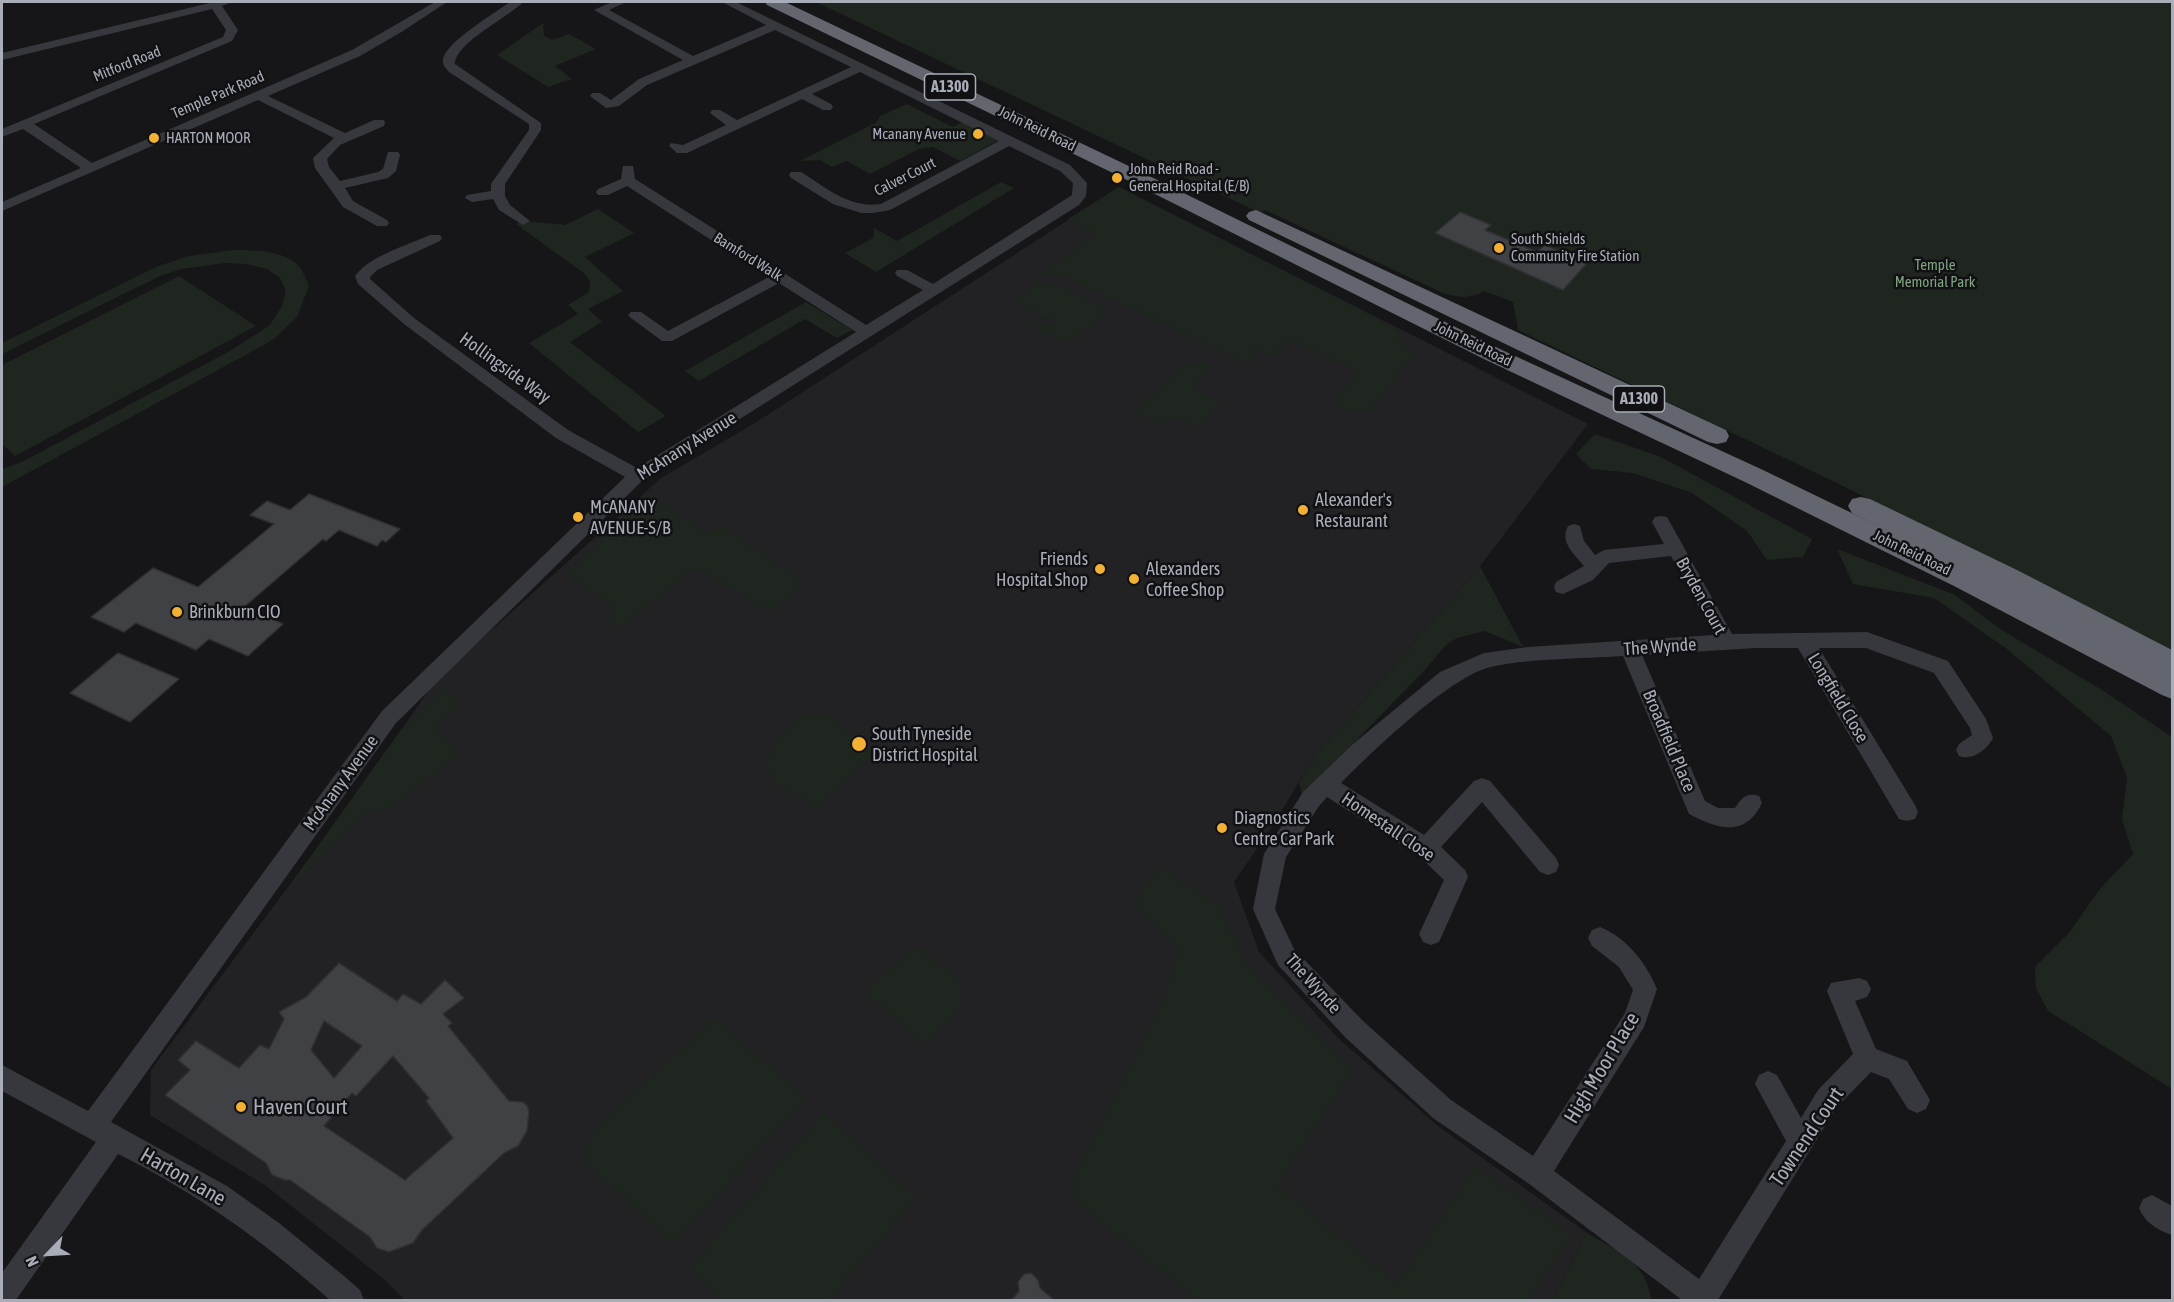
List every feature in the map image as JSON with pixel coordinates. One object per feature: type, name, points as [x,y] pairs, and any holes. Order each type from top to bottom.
[{"type":"highway","name":"John Reid Road","points":[[807,2],[1474,319],[2007,577],[2172,663]]},
{"type":"highway","name":"John Reid Road","points":[[775,13],[1126,172],[1494,355],[1754,476],[1964,579],[2172,687]]},
{"type":"street","points":[[2,56],[228,2]]},
{"type":"street","name":"Temple Park Road","points":[[2,207],[356,53],[399,29],[436,2]]},
{"type":"street","points":[[517,2],[460,45],[449,58],[453,69],[535,123],[535,130],[498,184],[498,194],[504,207],[523,221]]},
{"type":"street","name":"McAnany Avenue","points":[[2,1296],[103,1133],[388,717],[637,476],[868,333],[1074,202],[1079,196],[1080,183],[1071,172],[861,67],[775,13],[728,2]]},
{"type":"street","points":[[618,3],[600,10],[693,61]]},
{"type":"street","name":"Mitford Road","points":[[2,133],[228,39],[232,30],[215,5]]},
{"type":"street","points":[[596,96],[610,105],[623,100],[639,79],[693,61],[775,13]]},
{"type":"street","points":[[676,146],[682,150],[861,67]]},
{"type":"street","points":[[802,94],[827,107]]},
{"type":"street","points":[[259,96],[345,138]]},
{"type":"street","points":[[716,113],[736,125]]},
{"type":"street","points":[[379,123],[345,138],[327,149],[320,158],[322,168],[338,186],[348,204],[382,223]]},
{"type":"street","points":[[25,124],[92,168]]},
{"type":"street","name":"Calver Court","points":[[809,168],[796,174],[852,208],[876,210],[1008,141]]},
{"type":"street","points":[[338,186],[383,175],[389,171],[393,156]]},
{"type":"street","name":"Bamford Walk","points":[[603,192],[628,175],[868,333]]},
{"type":"street","points":[[472,198],[498,194]]},
{"type":"street","name":"Hollingside Way","points":[[435,238],[372,267],[362,276],[367,285],[409,321],[562,434],[637,476]]},
{"type":"street","points":[[902,273],[934,291]]},
{"type":"street","points":[[636,315],[668,338],[780,277]]},
{"type":"street","name":"Bryden Court","points":[[1661,522],[1726,642]]},
{"type":"street","points":[[1574,531],[1575,543],[1594,566]]},
{"type":"street","name":"Bryden Court","points":[[1563,587],[1586,575],[1604,557],[1676,549]]},
{"type":"street","name":"Longfield Close","points":[[1804,641],[1868,640],[1941,667],[1979,725],[1983,738],[1966,750]]},
{"type":"street","name":"The Wynde","points":[[1703,1300],[1537,1174],[1442,1109],[1354,1029],[1286,957],[1264,909],[1275,855],[1311,799],[1360,750],[1448,678],[1484,662],[1528,655],[1726,642],[1804,641]]},
{"type":"street","name":"Longfield Close","points":[[1804,641],[1907,812]]},
{"type":"street","name":"Broadfield Place","points":[[1630,649],[1696,807],[1715,817],[1740,817],[1751,803]]},
{"type":"street","name":"Homestall Close","points":[[1326,785],[1426,848],[1457,877],[1431,934]]},
{"type":"street","points":[[1426,848],[1482,787],[1548,865]]},
{"type":"street","name":"High Moor Place","points":[[1537,1174],[1635,1019],[1645,989],[1627,959],[1600,938]]},
{"type":"street","points":[[1859,989],[1839,991],[1867,1058],[1898,1070],[1917,1100]]},
{"type":"street","name":"Townend Court","points":[[1703,1300],[1827,1099],[1867,1058]]},
{"type":"street","name":"Harton Lane","points":[[2,1077],[40,1101],[226,1201],[261,1225],[350,1300]]},
{"type":"street","points":[[1768,1084],[1801,1143]]},
{"type":"shaded area","name":"South Tyneside District Hospital","points":[[1119,187],[1588,424],[1480,566],[1315,756],[1271,828],[1234,882],[1259,952],[1338,1038],[1438,1126],[1587,1233],[1553,1300],[405,1300],[385,1280],[266,1186],[150,1115],[151,1070],[333,827],[436,680],[661,478],[755,423]]},
{"type":"green space","name":"Temple Memorial Park","points":[[816,2],[2168,2],[2172,5],[2172,650],[1841,485],[1518,330],[1513,302],[1484,291],[1464,297],[1443,293],[1265,210],[1260,213]]},
{"type":"green space","points":[[543,23],[544,36],[552,40],[569,34],[596,49],[555,66],[572,79],[548,87],[497,55]]},
{"type":"green space","points":[[907,104],[953,127],[962,122],[999,140],[960,161],[933,147],[919,149],[870,174],[847,161],[832,167],[820,160],[800,161],[877,122],[880,116]]},
{"type":"green space","points":[[1001,182],[1014,188],[876,272],[845,253],[873,238],[874,228],[897,241]]},
{"type":"green space","points":[[1119,187],[1391,326],[1413,355],[1372,409],[1356,412],[1330,401],[1359,371],[1291,340],[1273,357],[1257,349],[1249,356],[1254,359],[1248,364],[1060,275],[1039,276],[1096,235],[1068,219]]},
{"type":"green space","points":[[598,209],[634,233],[585,257],[623,291],[588,309],[602,322],[570,342],[666,416],[638,432],[529,343],[578,314],[568,305],[589,292],[590,282],[585,274],[516,224],[523,221],[565,225]]},
{"type":"green space","points":[[233,250],[276,254],[298,265],[309,286],[297,317],[274,339],[2,487],[2,469],[22,462],[230,351],[270,325],[282,306],[286,291],[280,278],[267,269],[246,264],[225,263],[182,269],[160,276],[2,354],[2,343],[156,267],[189,256]]},
{"type":"green space","points":[[179,276],[256,326],[15,456],[2,444],[2,365]]},
{"type":"green space","points":[[1039,282],[1053,283],[1103,308],[1105,314],[1068,343],[1030,325],[1039,321],[1051,326],[1056,322],[1021,305],[1019,297]]},
{"type":"green space","points":[[806,302],[852,330],[837,338],[805,319],[699,381],[685,371]]},
{"type":"green space","points":[[1199,359],[1214,366],[1191,388],[1221,403],[1196,427],[1173,416],[1162,425],[1133,411],[1188,363],[1193,365]]},
{"type":"green space","points":[[1595,434],[1661,457],[1812,539],[1803,557],[1767,560],[1747,531],[1692,493],[1633,473],[1591,469],[1576,454]]},
{"type":"green space","points":[[650,495],[707,533],[720,525],[805,583],[770,612],[697,568],[620,627],[606,617],[615,608],[567,575]]},
{"type":"green space","points":[[1837,549],[1955,595],[2000,629],[2102,690],[2172,737],[2172,1089],[2048,1011],[2036,988],[2035,967],[2069,933],[2099,890],[2133,854],[2122,819],[2127,778],[2111,736],[2007,649],[1934,598],[1853,584]]},
{"type":"green space","points":[[1480,566],[1523,647],[1485,631],[1457,638],[1446,645],[1424,671],[1302,796],[1299,783],[1315,756]]},
{"type":"green space","points":[[445,689],[461,704],[433,729],[462,752],[389,808],[371,809],[288,888],[400,731]]},
{"type":"green space","points":[[825,713],[875,753],[816,807],[774,782],[765,760],[780,735],[805,714]]},
{"type":"green space","points":[[1161,867],[1219,906],[1248,968],[1352,1070],[1278,1186],[1398,1284],[1475,1166],[1572,1235],[1527,1300],[1197,1300],[1075,1202],[1072,1188],[1077,1169],[1165,996],[1178,948],[1133,902]]},
{"type":"green space","points":[[919,947],[960,982],[960,1007],[923,1044],[864,992],[903,955]]},
{"type":"green space","points":[[714,1017],[806,1098],[672,1245],[583,1159],[595,1130]]},
{"type":"green space","points":[[823,1113],[917,1197],[829,1300],[721,1300],[689,1267]]},
{"type":"green space","points":[[1587,1233],[1619,1252],[1637,1267],[1649,1287],[1651,1300],[1553,1300]]},
{"type":"building","name":"South Shields Community Fire Station","points":[[1460,212],[1491,225],[1485,230],[1537,252],[1545,245],[1587,263],[1563,290],[1435,233]]},
{"type":"building","name":"Brinkburn CIO","points":[[309,494],[400,529],[386,542],[382,540],[377,546],[339,530],[326,541],[323,539],[244,607],[283,624],[248,656],[209,639],[196,650],[136,623],[124,632],[91,617],[153,568],[198,587],[274,524],[250,515],[267,501],[290,510]]},
{"type":"building","points":[[118,653],[179,679],[130,722],[70,693]]},
{"type":"building","name":"Haven Court","points":[[339,963],[397,1001],[403,994],[421,1004],[445,980],[464,998],[443,1014],[452,1023],[448,1026],[509,1101],[522,1102],[527,1105],[529,1112],[527,1131],[518,1146],[504,1153],[422,1230],[413,1243],[389,1252],[377,1248],[370,1237],[290,1180],[272,1175],[266,1163],[165,1095],[190,1070],[178,1060],[196,1041],[239,1068],[260,1045],[269,1049],[284,1019],[279,1012],[306,997]],"holes":[[[324,1021],[362,1046],[334,1078],[311,1050]],[[393,1056],[429,1098],[426,1101],[453,1138],[405,1180],[324,1126],[352,1093],[356,1096]]]},
{"type":"building","points":[[1031,1273],[1038,1280],[1040,1288],[1054,1300],[1012,1300],[1019,1291],[1018,1282],[1024,1274]]},
{"type":"place","name":"Mcanany Avenue","points":[[978,134]]},
{"type":"place","name":"HARTON MOOR","points":[[154,138]]},
{"type":"place","name":"John Reid Road - General Hospital (E/B)","points":[[1117,178]]},
{"type":"place","name":"South Shields Community Fire Station","points":[[1499,248]]},
{"type":"place","name":"Alexander's Restaurant","points":[[1303,510]]},
{"type":"place","name":"McANANY AVENUE-S/B","points":[[578,517]]},
{"type":"place","name":"Friends Hospital Shop","points":[[1100,569]]},
{"type":"place","name":"Alexanders Coffee Shop","points":[[1134,579]]},
{"type":"place","name":"Brinkburn CIO","points":[[177,612]]},
{"type":"place","name":"South Tyneside District Hospital","points":[[859,744]]},
{"type":"place","name":"Diagnostics Centre Car Park","points":[[1222,828]]},
{"type":"place","name":"Haven Court","points":[[241,1107]]}]
